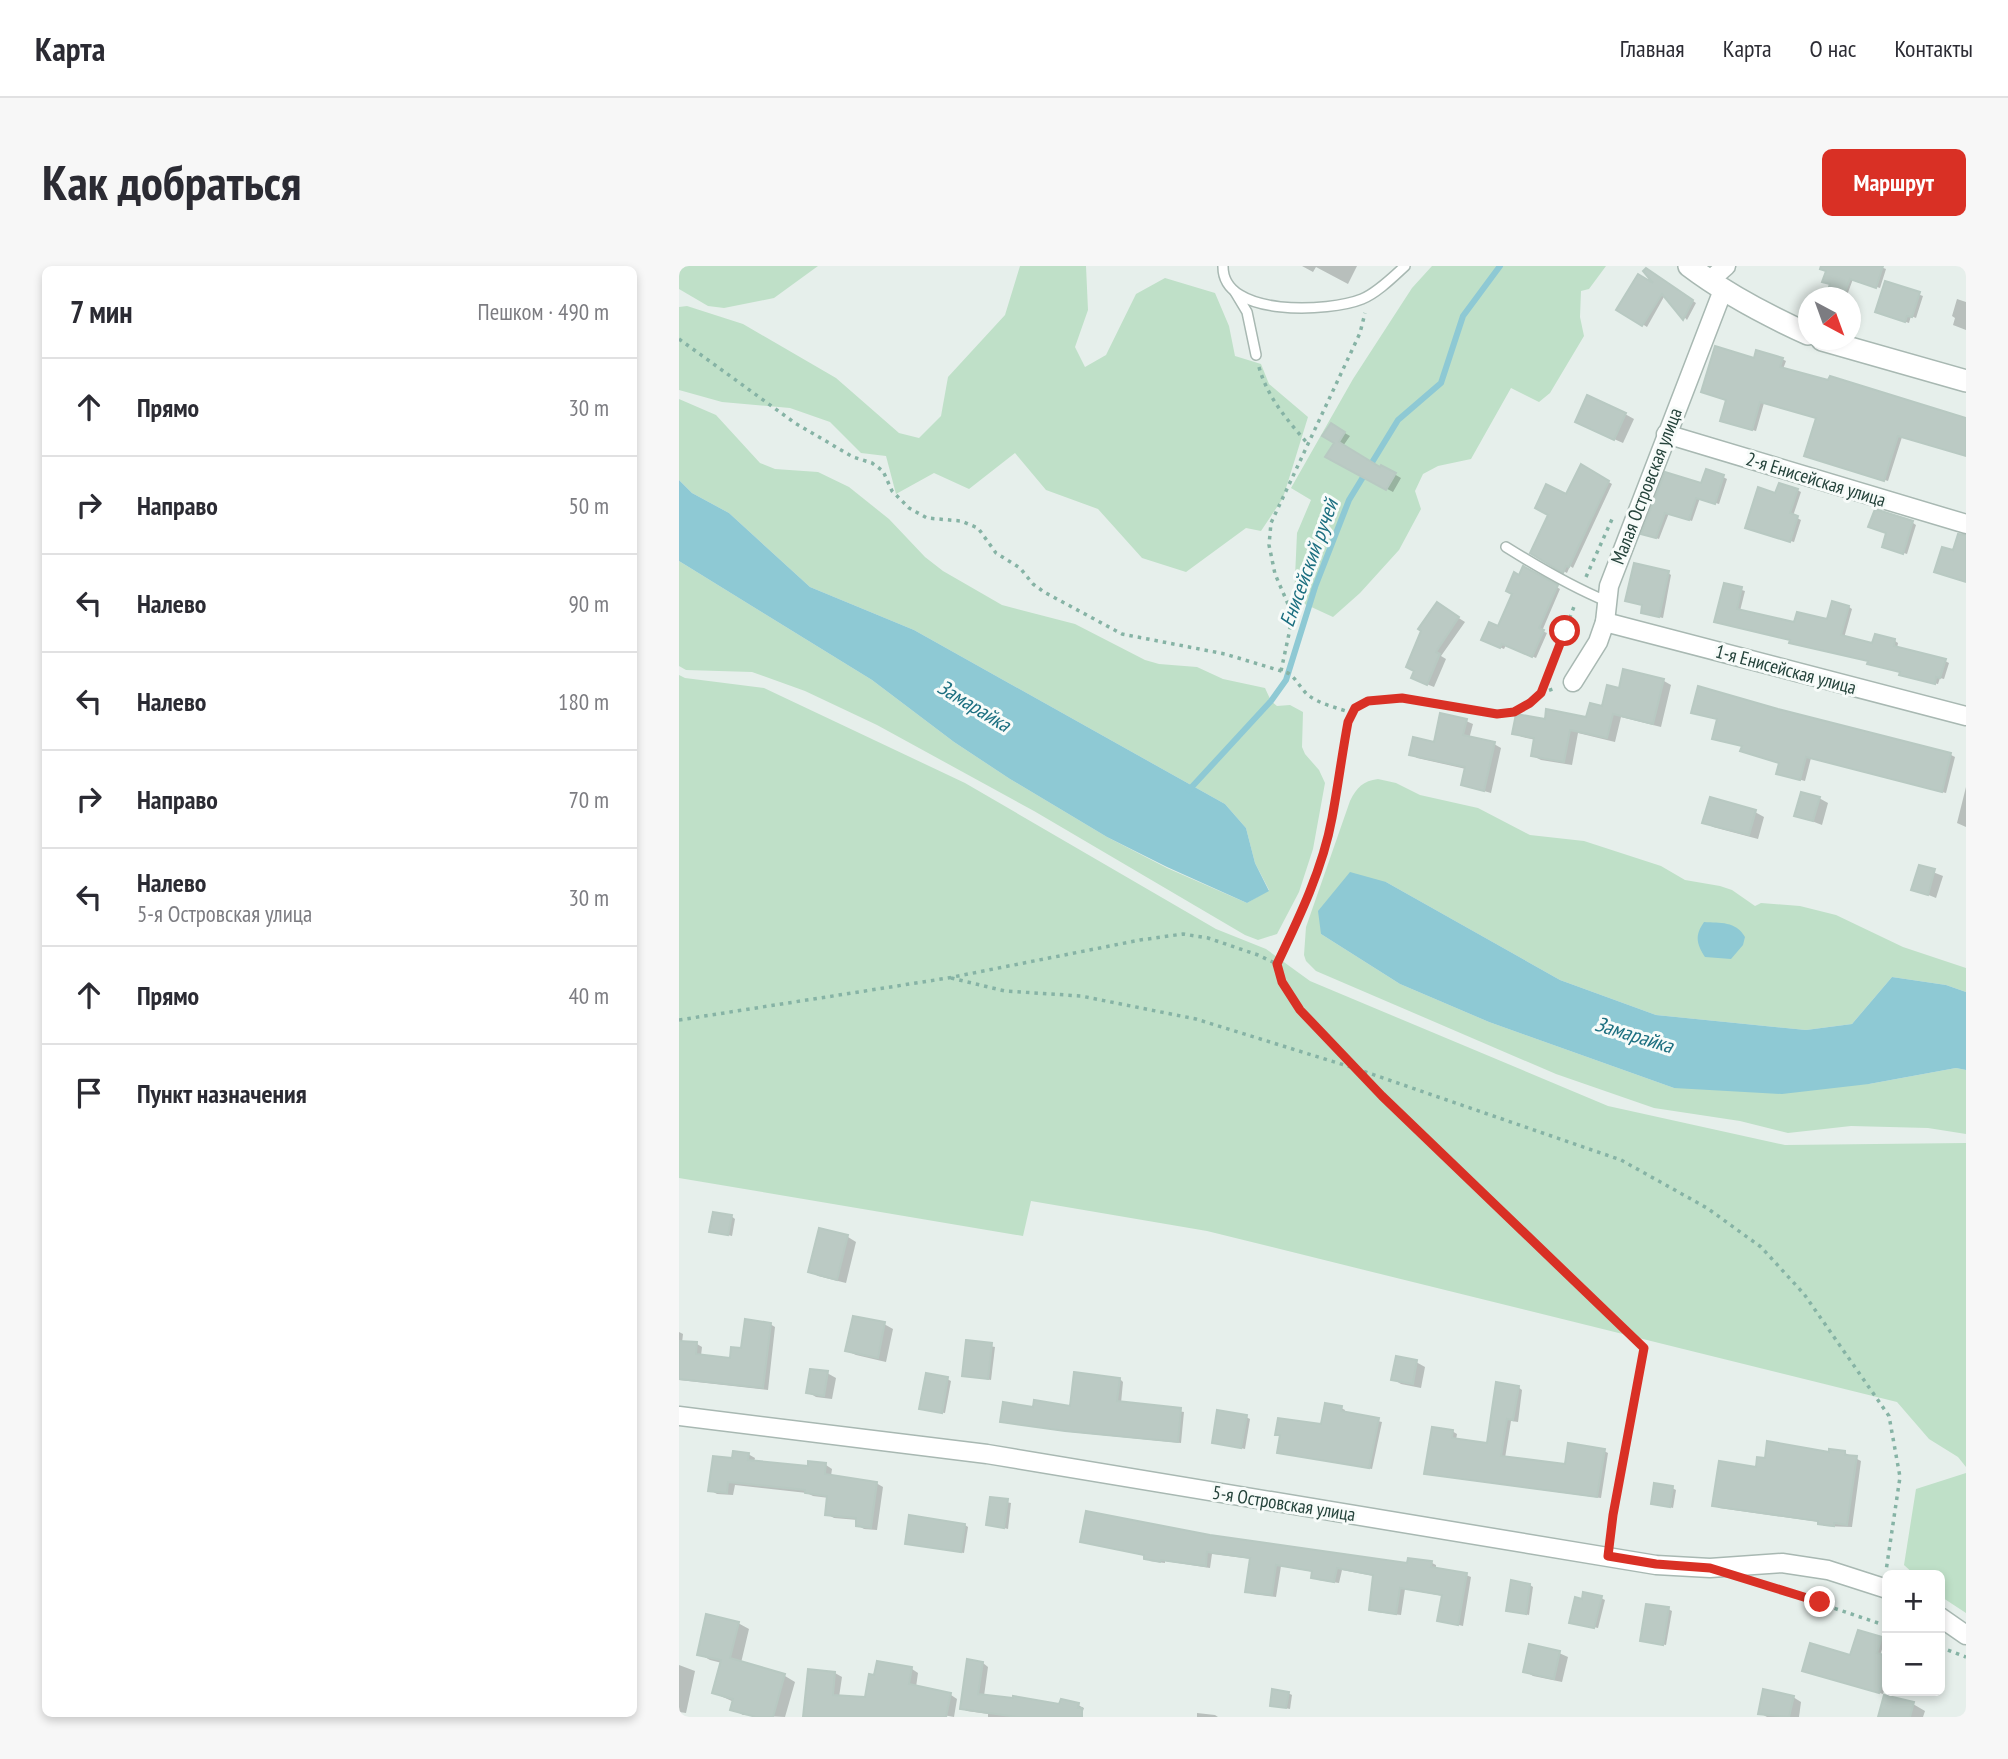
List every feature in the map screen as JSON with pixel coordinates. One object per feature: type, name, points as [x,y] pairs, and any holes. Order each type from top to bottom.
[{"type":"street","points":[[1689,266],[1765,315],[1798,330]]},
{"type":"street","name":"Малая Островская улица","points":[[1573,681],[1598,642],[1605,622],[1609,586],[1666,433],[1716,285],[1726,266]]},
{"type":"street","points":[[1857,350],[1966,381]]},
{"type":"street","name":"2-я Енисейская улица","points":[[1666,433],[1966,524]]},
{"type":"street","name":"1-я Енисейская улица","points":[[1605,622],[1966,716]]},
{"type":"street","name":"5-я Островская улица","points":[[679,1416],[987,1454],[1656,1564],[1710,1568],[1782,1563],[1828,1570],[1882,1587]]},
{"type":"street","points":[[1945,1620],[1966,1635]]},
{"type":"lane","points":[[1223,266],[1223,272],[1247,312],[1256,355]]},
{"type":"lane","points":[[1232,287],[1250,301],[1264,306],[1290,308],[1348,304],[1365,299],[1405,266]]},
{"type":"lane","points":[[1506,547],[1580,590],[1606,601]]},
{"type":"path","points":[[1281,671],[1290,629],[1288,604],[1275,573],[1269,545],[1271,523],[1360,333],[1365,314],[1380,287]]},
{"type":"path","points":[[679,339],[795,423],[883,471],[892,491],[909,508],[927,517],[961,521],[978,528],[996,553],[1020,568],[1033,584],[1064,603],[1122,634],[1225,654],[1281,671],[1295,678],[1310,697],[1352,713]]},
{"type":"path","points":[[1256,355],[1263,381],[1308,444]]},
{"type":"path","points":[[1608,1556],[1644,1348],[1357,1069],[1300,1010],[1282,982],[1277,964],[1323,854],[1332,818],[1348,722],[1355,708],[1368,701],[1402,698],[1497,714],[1522,708],[1541,693],[1580,590],[1615,515]]},
{"type":"path","points":[[679,1020],[948,978],[1139,940],[1183,934],[1208,938],[1277,964]]},
{"type":"path","points":[[948,978],[1005,991],[1081,996],[1196,1019],[1357,1069],[1621,1160],[1707,1208],[1761,1247],[1804,1294],[1889,1416],[1900,1477],[1887,1570]]},
{"type":"path","points":[[1759,1583],[1882,1624]]},
{"type":"path","points":[[1945,1649],[1966,1657]]},
{"type":"green space","points":[[679,266],[818,266],[774,298],[724,308],[708,306],[679,289]]},
{"type":"green space","points":[[1020,266],[1086,266],[1088,310],[1075,347],[1085,367],[1106,355],[1136,294],[1165,278],[1215,293],[1229,326],[1235,356],[1261,364],[1269,384],[1308,417],[1283,498],[1261,531],[1246,528],[1186,572],[1142,558],[1098,509],[1046,490],[1015,453],[969,489],[934,473],[896,494],[886,456],[861,453],[830,422],[790,408],[722,402],[679,390],[679,307],[687,306],[743,324],[836,378],[899,433],[919,438],[941,416],[948,377],[1005,315]]},
{"type":"green space","points":[[1432,266],[1606,266],[1589,289],[1581,291],[1580,317],[1584,336],[1550,393],[1539,402],[1511,388],[1471,459],[1438,466],[1423,474],[1415,491],[1421,509],[1399,550],[1360,593],[1333,617],[1294,599],[1297,533],[1311,500],[1291,488],[1353,379],[1412,288]]},
{"type":"green space","points":[[679,399],[716,415],[760,463],[775,469],[818,472],[849,487],[889,519],[925,557],[943,571],[1002,605],[1075,624],[1145,660],[1197,667],[1223,679],[1265,688],[1271,701],[1277,706],[1290,705],[1303,712],[1302,747],[1325,783],[1313,849],[1299,892],[1277,934],[1258,940],[1245,935],[1034,811],[877,725],[805,691],[752,672],[686,670],[679,666],[679,561],[872,680],[954,742],[1107,837],[1167,868],[1247,903],[1269,890],[1255,863],[1246,828],[1225,804],[914,630],[810,587],[729,513],[692,493],[679,480]]},
{"type":"green space","points":[[679,675],[764,688],[965,783],[1216,929],[1266,949],[1310,981],[1608,1106],[1785,1145],[1966,1143],[1966,1467],[1958,1457],[1929,1439],[1897,1402],[1207,1231],[1031,1201],[1023,1236],[679,1178]]},
{"type":"green space","points":[[1378,779],[1396,783],[1420,795],[1478,808],[1530,835],[1584,841],[1661,866],[1685,880],[1732,890],[1755,906],[1761,903],[1800,906],[1836,915],[1903,947],[1966,968],[1966,992],[1946,985],[1892,977],[1852,1024],[1806,1030],[1656,1015],[1560,980],[1386,882],[1321,934],[1400,984],[1489,1022],[1674,1088],[1869,1084],[1956,1068],[1966,1070],[1966,1134],[1928,1128],[1851,1126],[1788,1133],[1740,1121],[1654,1108],[1556,1074],[1316,971],[1304,955],[1306,927],[1350,801],[1361,786]]},
{"type":"green space","points":[[1966,1473],[1966,1613],[1945,1599],[1945,1570],[1910,1570],[1904,1565],[1916,1489]]},
{"type":"water","name":"Замарайка","points":[[679,480],[692,493],[729,513],[810,587],[914,630],[1225,804],[1246,828],[1255,863],[1269,891],[1247,903],[1107,837],[954,742],[872,680],[679,561]]},
{"type":"water","name":"Замарайка","points":[[1350,872],[1386,882],[1560,980],[1656,1015],[1806,1030],[1852,1024],[1892,977],[1946,985],[1966,992],[1966,1070],[1956,1068],[1869,1084],[1782,1094],[1674,1088],[1489,1022],[1400,984],[1321,934],[1318,911]]},
{"type":"water","points":[[1704,922],[1727,924],[1737,928],[1745,937],[1743,945],[1731,959],[1705,957],[1698,939]]},
{"type":"building","points":[[1821,266],[1883,266],[1876,288],[1850,279],[1847,287],[1829,287],[1830,284],[1822,282],[1826,271],[1820,269]]},
{"type":"building","points":[[1646,268],[1693,300],[1683,320],[1662,294],[1642,326],[1616,310],[1638,274],[1653,283],[1643,271]]},
{"type":"building","points":[[1885,281],[1920,292],[1912,317],[1907,316],[1905,322],[1875,312]]},
{"type":"building","points":[[1715,346],[1754,358],[1756,350],[1783,358],[1780,367],[1828,380],[1830,376],[1966,418],[1966,456],[1898,436],[1884,481],[1804,456],[1816,418],[1760,402],[1752,430],[1720,421],[1726,400],[1701,392]]},
{"type":"building","points":[[1587,395],[1626,413],[1614,440],[1575,422]]},
{"type":"building","points":[[1331,423],[1345,432],[1339,442],[1380,467],[1381,465],[1396,473],[1386,490],[1325,457],[1334,443],[1322,436]]},
{"type":"building","points":[[1581,464],[1609,481],[1569,567],[1566,566],[1563,573],[1530,553],[1548,515],[1535,508],[1546,484],[1566,494]]},
{"type":"building","points":[[1706,469],[1724,475],[1715,504],[1696,498],[1689,520],[1665,513],[1656,538],[1641,534],[1665,472],[1701,483]]},
{"type":"building","points":[[1779,483],[1798,489],[1790,513],[1798,516],[1790,542],[1745,528],[1758,487],[1775,493]]},
{"type":"building","points":[[1875,509],[1913,521],[1903,554],[1882,547],[1886,533],[1868,527]]},
{"type":"building","points":[[1958,534],[1966,535],[1966,582],[1934,572],[1942,547],[1953,550]]},
{"type":"building","points":[[1634,563],[1669,571],[1659,617],[1641,613],[1642,605],[1625,601]]},
{"type":"building","points":[[1523,566],[1558,585],[1539,628],[1544,630],[1532,657],[1502,644],[1500,648],[1481,640],[1489,622],[1498,626],[1512,594],[1506,591],[1514,572],[1519,575]]},
{"type":"building","points":[[1724,583],[1742,587],[1737,609],[1794,622],[1797,612],[1827,619],[1832,601],[1849,606],[1841,635],[1872,643],[1875,634],[1895,639],[1894,646],[1946,659],[1940,678],[1936,677],[1935,684],[1899,675],[1900,672],[1867,664],[1868,661],[1714,622]]},
{"type":"building","points":[[1437,602],[1459,617],[1436,652],[1440,654],[1427,685],[1411,678],[1414,671],[1406,667],[1421,631],[1418,629]]},
{"type":"building","points":[[1623,669],[1664,679],[1653,724],[1613,714],[1607,738],[1570,730],[1564,762],[1531,756],[1534,738],[1512,734],[1516,714],[1545,719],[1546,709],[1586,717],[1590,703],[1602,706],[1607,685],[1619,688]]},
{"type":"building","points":[[1698,686],[1951,753],[1942,792],[1806,757],[1800,780],[1776,774],[1779,763],[1740,751],[1742,746],[1712,739],[1717,719],[1691,713]]},
{"type":"building","points":[[1440,713],[1467,719],[1463,735],[1495,742],[1484,791],[1461,785],[1465,767],[1409,755],[1413,737],[1434,742]]},
{"type":"building","points":[[1801,792],[1820,797],[1813,821],[1794,816]]},
{"type":"building","points":[[1710,797],[1756,810],[1749,835],[1702,823]]},
{"type":"building","points":[[1919,865],[1935,869],[1928,895],[1911,890]]},
{"type":"building","points":[[713,1212],[732,1215],[728,1235],[709,1232]]},
{"type":"building","points":[[819,1228],[848,1235],[837,1280],[808,1272]]},
{"type":"building","points":[[853,1316],[885,1322],[878,1358],[845,1351]]},
{"type":"building","points":[[745,1319],[771,1323],[763,1388],[679,1379],[679,1341],[697,1342],[696,1354],[730,1358],[731,1347],[741,1348]]},
{"type":"building","points":[[966,1340],[992,1343],[988,1379],[962,1376]]},
{"type":"building","points":[[1396,1356],[1417,1360],[1413,1384],[1391,1380]]},
{"type":"building","points":[[810,1369],[828,1371],[824,1396],[806,1393]]},
{"type":"building","points":[[1074,1372],[1120,1378],[1117,1401],[1181,1408],[1178,1442],[1000,1422],[1003,1402],[1033,1407],[1034,1400],[1070,1406]]},
{"type":"building","points":[[926,1373],[948,1377],[942,1413],[919,1409]]},
{"type":"building","points":[[1496,1382],[1519,1386],[1513,1420],[1507,1419],[1501,1456],[1565,1464],[1568,1443],[1605,1449],[1597,1497],[1424,1474],[1432,1427],[1453,1430],[1452,1438],[1487,1443]]},
{"type":"building","points":[[1325,1403],[1342,1406],[1341,1411],[1379,1418],[1369,1468],[1277,1453],[1280,1435],[1275,1435],[1278,1418],[1321,1424]]},
{"type":"building","points":[[1217,1410],[1247,1415],[1241,1448],[1212,1443]]},
{"type":"building","points":[[1767,1441],[1829,1452],[1829,1449],[1845,1451],[1845,1455],[1857,1456],[1847,1525],[1818,1524],[1818,1521],[1712,1506],[1719,1461],[1756,1467],[1757,1457],[1765,1458]]},
{"type":"building","points":[[733,1451],[749,1453],[748,1460],[808,1466],[808,1461],[826,1463],[825,1474],[877,1482],[871,1528],[856,1526],[856,1518],[825,1515],[827,1496],[805,1493],[805,1490],[728,1482],[727,1493],[708,1491],[713,1456],[732,1458]]},
{"type":"building","points":[[1654,1483],[1673,1486],[1670,1507],[1651,1504]]},
{"type":"building","points":[[990,1497],[1008,1499],[1004,1528],[986,1525]]},
{"type":"building","points":[[1086,1511],[1210,1535],[1407,1563],[1408,1558],[1432,1561],[1431,1567],[1467,1573],[1458,1625],[1437,1621],[1442,1595],[1400,1588],[1396,1614],[1369,1610],[1373,1575],[1337,1568],[1334,1582],[1311,1578],[1312,1571],[1276,1565],[1272,1595],[1245,1592],[1250,1558],[1207,1552],[1206,1566],[1160,1562],[1144,1559],[1144,1555],[1080,1542]]},
{"type":"building","points":[[909,1515],[965,1524],[961,1552],[905,1544]]},
{"type":"building","points":[[1511,1580],[1530,1584],[1526,1614],[1506,1611]]},
{"type":"building","points":[[1583,1592],[1602,1596],[1594,1628],[1569,1623],[1575,1597],[1582,1599]]},
{"type":"building","points":[[1646,1604],[1669,1607],[1663,1645],[1640,1641]]},
{"type":"building","points":[[706,1614],[739,1622],[730,1658],[785,1674],[773,1717],[756,1717],[730,1710],[733,1699],[712,1693],[721,1660],[697,1655]]},
{"type":"building","points":[[1858,1630],[1882,1637],[1877,1653],[1882,1654],[1882,1683],[1879,1693],[1802,1671],[1810,1643],[1850,1655]]},
{"type":"building","points":[[1529,1644],[1560,1651],[1554,1679],[1523,1672]]},
{"type":"building","points":[[967,1659],[983,1662],[978,1694],[1013,1696],[1059,1704],[1061,1699],[1079,1703],[1082,1717],[1017,1717],[960,1709]]},
{"type":"building","points":[[877,1661],[912,1667],[909,1684],[951,1693],[946,1717],[803,1717],[808,1669],[835,1672],[833,1695],[865,1697],[869,1674],[874,1675]]},
{"type":"building","points":[[1272,1689],[1289,1692],[1286,1708],[1270,1706]]},
{"type":"building","points":[[1763,1689],[1794,1696],[1789,1717],[1758,1714]]},
{"type":"building","points":[[1884,1696],[1914,1702],[1910,1717],[1878,1717]]},
{"type":"waterway","name":"Енисейский ручей","points":[[1189,790],[1271,701],[1286,680],[1315,587],[1349,500],[1398,420],[1441,383],[1463,316],[1500,266]]},
{"type":"route","points":[[1565,631],[1541,693],[1514,712],[1497,714],[1402,698],[1368,701],[1355,708],[1348,722],[1332,818],[1323,854],[1277,964],[1282,982],[1300,1010],[1382,1096],[1644,1348],[1608,1556],[1656,1564],[1710,1568],[1820,1602]]}]
